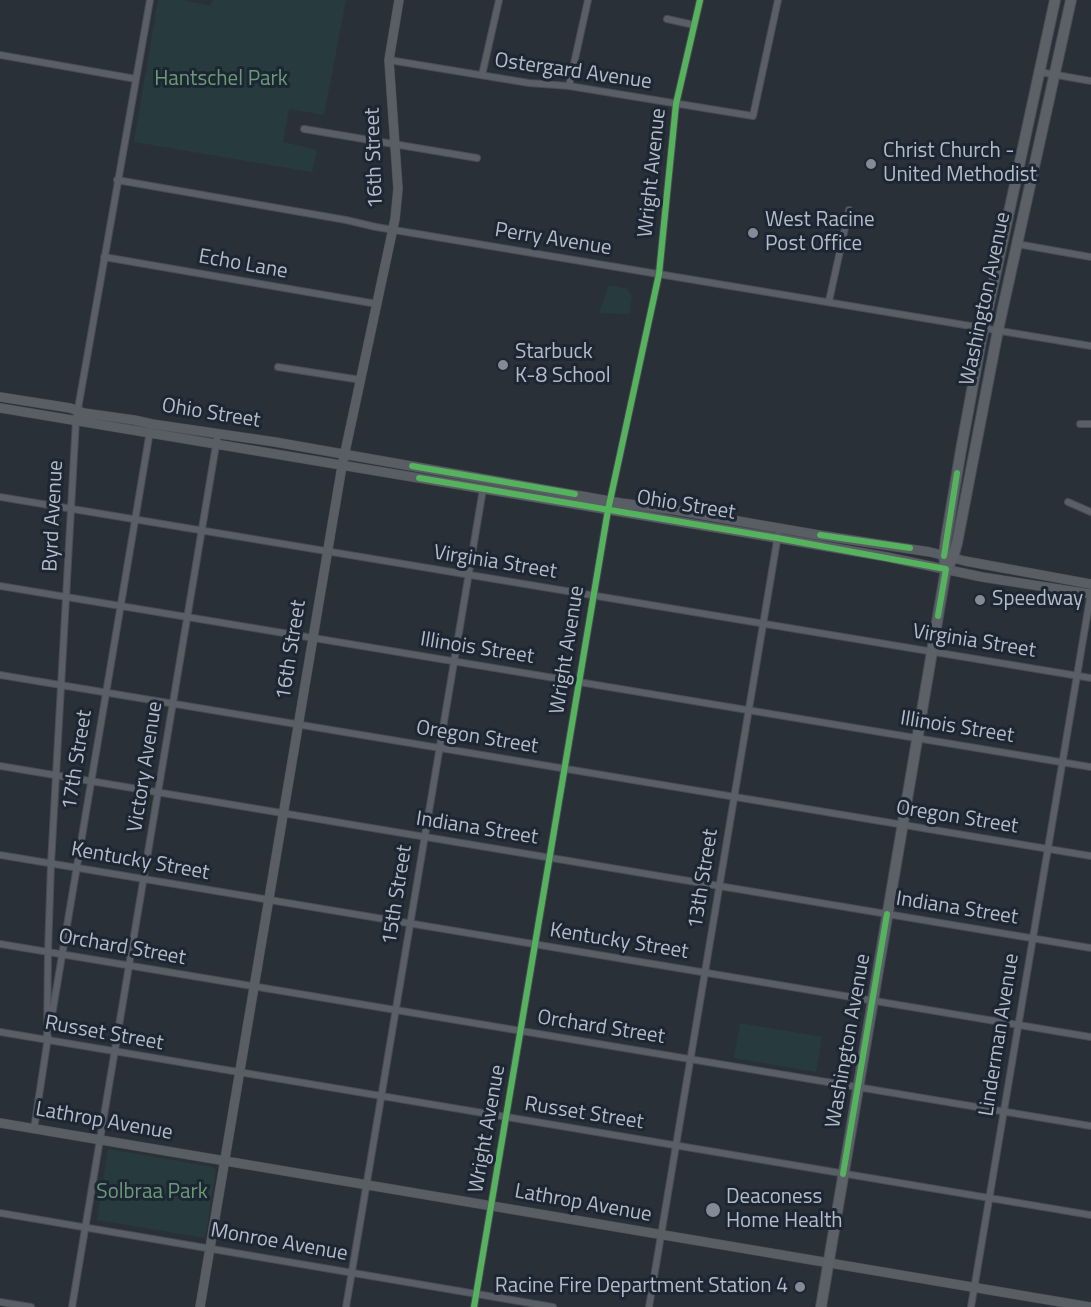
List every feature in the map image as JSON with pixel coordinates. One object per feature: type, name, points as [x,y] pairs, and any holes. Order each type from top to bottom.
[{"type":"main road","name":"Washington Avenue","points":[[949,557],[965,433],[984,327],[1056,0]]},
{"type":"main road","name":"Washington Avenue","points":[[821,1307],[946,569],[969,487],[998,330],[1071,0]]},
{"type":"main road","points":[[998,330],[993,323],[1001,290],[1000,262]]},
{"type":"main road","points":[[984,327],[988,331],[989,340],[982,378],[984,399]]},
{"type":"main road","points":[[972,393],[977,397],[972,421],[975,453]]},
{"type":"main road","points":[[965,433],[968,459],[965,482],[969,487]]},
{"type":"street","name":"Byrd Avenue","points":[[47,1040],[51,864],[77,415],[150,0]]},
{"type":"street","name":"16th Street","points":[[200,1307],[344,454],[393,230],[398,189],[389,60],[399,0]]},
{"type":"street","points":[[482,75],[499,0]]},
{"type":"street","points":[[569,86],[588,0]]},
{"type":"street","name":"Wright Avenue","points":[[474,1307],[609,505],[658,274],[676,104],[700,0]]},
{"type":"street","name":"Ostergard Avenue","points":[[389,60],[753,116],[778,0]]},
{"type":"street","points":[[667,19],[694,25]]},
{"type":"street","points":[[0,55],[136,78]]},
{"type":"street","points":[[1040,72],[1091,81]]},
{"type":"street","points":[[304,129],[477,158]]},
{"type":"street","name":"Perry Avenue","points":[[117,180],[393,230],[1091,346]]},
{"type":"street","points":[[829,301],[849,210]]},
{"type":"street","points":[[1017,244],[1091,257]]},
{"type":"street","name":"Echo Lane","points":[[104,257],[377,304]]},
{"type":"street","points":[[278,367],[361,380]]},
{"type":"street","name":"Ohio Street","points":[[0,397],[77,415],[151,428],[216,445],[538,499],[609,505],[778,533],[949,557],[1091,584]]},
{"type":"street","name":"Ohio Street","points":[[0,408],[77,415]]},
{"type":"street","points":[[1080,424],[1091,424]]},
{"type":"street","name":"Ohio Street","points":[[151,428],[218,433],[344,454],[545,489],[609,505]]},
{"type":"street","name":"17th Street","points":[[34,1129],[47,1040],[151,428]]},
{"type":"street","name":"Victory Avenue","points":[[72,1307],[218,433]]},
{"type":"street","name":"15th Street","points":[[346,1307],[483,489]]},
{"type":"street","points":[[538,499],[545,489]]},
{"type":"street","name":"Virginia Street","points":[[0,497],[1091,678]]},
{"type":"street","points":[[1068,502],[1091,512]]},
{"type":"street","name":"Ohio Street","points":[[778,533],[982,577],[1091,593]]},
{"type":"street","name":"13th Street","points":[[649,1307],[778,533]]},
{"type":"street","name":"Illinois Street","points":[[0,586],[1091,767]]},
{"type":"street","name":"Linderman Avenue","points":[[971,1307],[1091,593]]},
{"type":"street","name":"Oregon Street","points":[[0,675],[1091,856]]},
{"type":"street","name":"Indiana Street","points":[[0,766],[1091,948]]},
{"type":"street","name":"Kentucky Street","points":[[0,855],[1091,1037]]},
{"type":"street","name":"Orchard Street","points":[[0,944],[1091,1126]]},
{"type":"street","name":"Russet Street","points":[[0,1032],[1091,1215]]},
{"type":"street","name":"Lathrop Avenue","points":[[0,1123],[1090,1307]]},
{"type":"street","name":"Monroe Avenue","points":[[0,1213],[553,1307]]},
{"type":"street","points":[[0,1302],[31,1307]]},
{"type":"green space","name":"Hantschel Park","points":[[158,0],[183,0],[210,6],[213,0],[346,0],[324,115],[289,109],[283,142],[317,150],[312,172],[134,142]]},
{"type":"green space","points":[[609,285],[627,289],[632,296],[629,314],[599,313]]},
{"type":"green space","points":[[740,1023],[822,1037],[816,1072],[734,1058]]},
{"type":"green space","name":"Solbraa Park","points":[[108,1149],[213,1167],[216,1171],[205,1238],[97,1220]]},
{"type":"cycle path","points":[[474,1307],[608,510],[659,274],[676,104],[700,0]]},
{"type":"cycle path","points":[[412,466],[575,494]]},
{"type":"cycle path","points":[[944,556],[957,473]]},
{"type":"cycle path","points":[[419,478],[946,569],[938,616]]},
{"type":"cycle path","points":[[820,535],[910,548]]},
{"type":"cycle path","points":[[843,1174],[887,914]]},
{"type":"place","name":"Christ Church - United Methodist","points":[[871,164]]},
{"type":"place","name":"West Racine Post Office","points":[[753,233]]},
{"type":"place","name":"Starbuck K-8 School","points":[[503,365]]},
{"type":"place","name":"Speedway","points":[[980,600]]},
{"type":"place","name":"Deaconess Home Health","points":[[713,1210]]},
{"type":"place","name":"Racine Fire Department Station 4","points":[[800,1287]]}]
